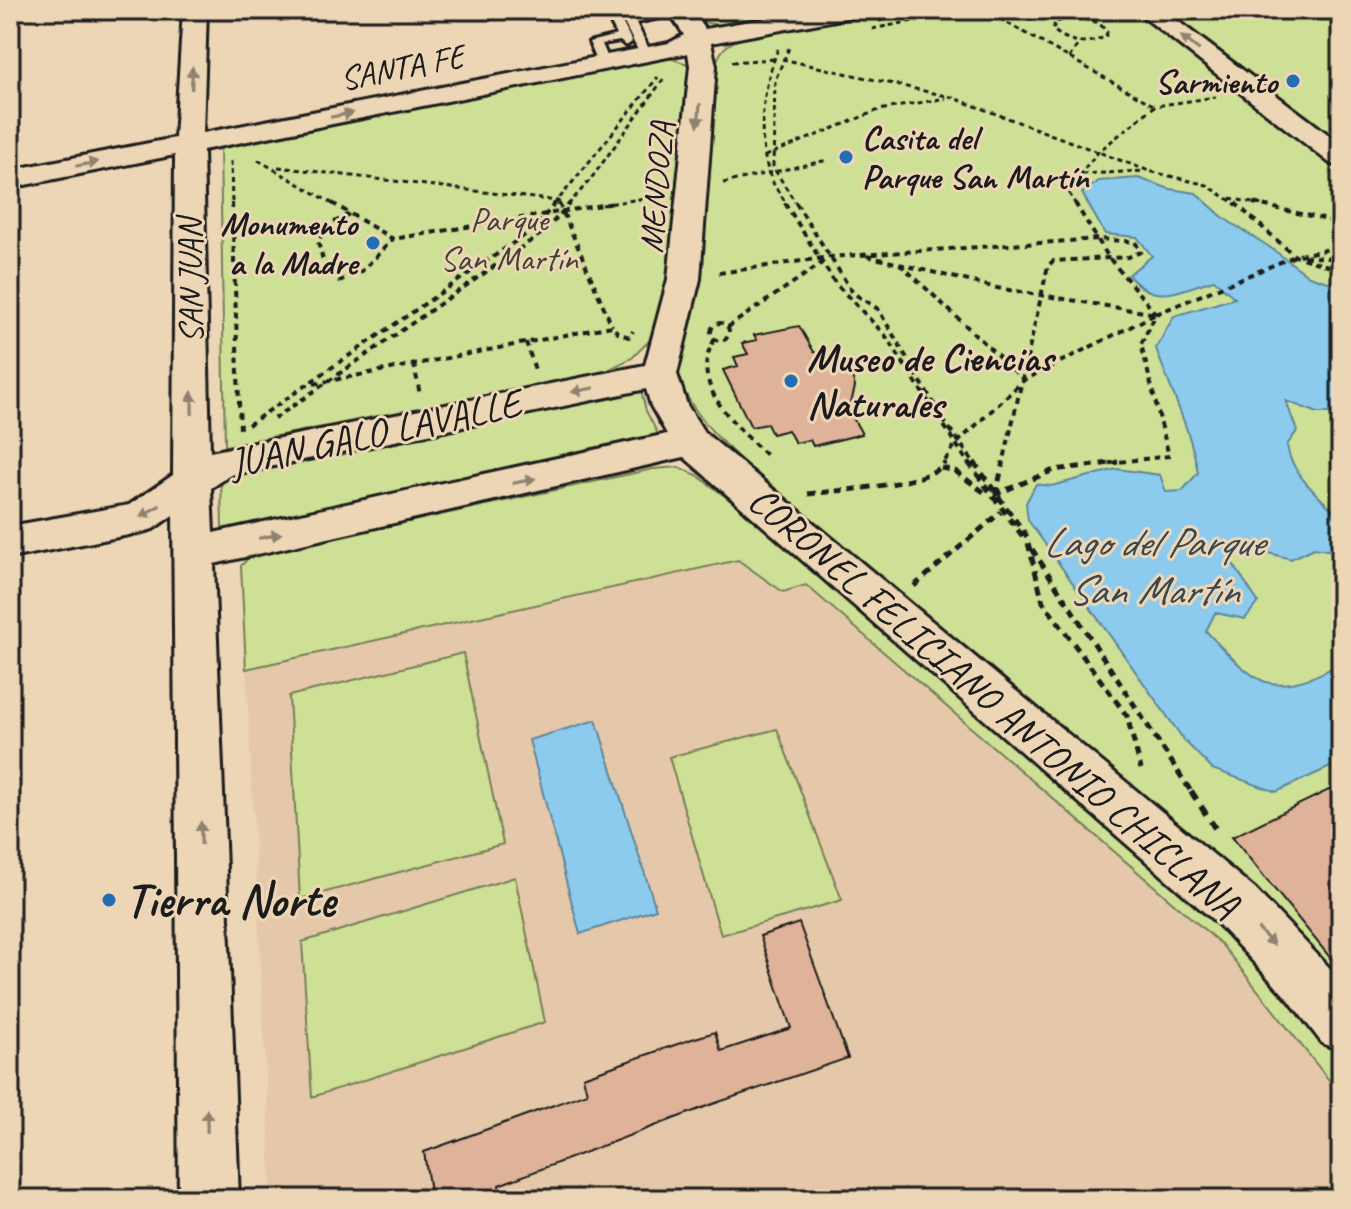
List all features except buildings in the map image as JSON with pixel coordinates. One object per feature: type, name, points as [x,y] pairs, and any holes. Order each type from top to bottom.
[{"type":"main road","points":[[1136,15],[1341,158]]},
{"type":"street","name":"SAN JUAN","points":[[195,10],[189,145],[206,472],[194,553],[209,1199]]},
{"type":"street","points":[[680,11],[707,44]]},
{"type":"street","name":"SANTA FE","points":[[10,179],[604,63],[635,50],[676,49],[862,21]]},
{"type":"street","name":"MENDOZA","points":[[660,374],[684,279],[707,44]]},
{"type":"street","name":"JUAN GALO LAVALLE","points":[[10,542],[139,518],[206,472],[660,374]]},
{"type":"street","name":"CORONEL FELICIANO ANTONIO CHICLANA","points":[[660,374],[669,406],[691,442],[1237,907],[1332,997]]},
{"type":"street","name":"JUAN GALO LAVALLE","points":[[194,553],[691,442]]},
{"type":"lane","points":[[610,10],[635,50]]},
{"type":"lane","points":[[635,50],[629,21],[680,11]]},
{"type":"path","points":[[862,21],[941,10]]},
{"type":"path","points":[[862,21],[970,10]]},
{"type":"path","points":[[984,10],[1155,106]]},
{"type":"path","points":[[1102,25],[1107,32],[1102,39],[1080,42],[1053,30],[1055,22],[1075,17],[1102,25],[1136,15]]},
{"type":"path","points":[[787,41],[774,58],[766,83],[765,156],[821,261],[846,298],[871,317],[885,335],[956,444],[992,495],[1026,535],[1043,602],[1127,716],[1143,778]]},
{"type":"path","points":[[1069,58],[1080,42]]},
{"type":"path","points":[[707,44],[756,58],[774,58]]},
{"type":"path","points":[[707,44],[774,58]]},
{"type":"path","points":[[230,148],[240,431],[535,228],[659,76],[707,44],[951,97],[1149,171],[1207,185],[1229,198],[1295,256],[1341,270]]},
{"type":"path","points":[[793,46],[788,48],[775,80],[773,172],[853,293],[878,309],[956,444]]},
{"type":"path","points":[[206,472],[225,454],[545,231],[660,87],[672,65]]},
{"type":"path","points":[[1156,314],[1109,258],[1067,190],[1098,152],[1155,106],[1223,96]]},
{"type":"path","points":[[765,156],[879,110],[951,97]]},
{"type":"path","points":[[244,154],[273,166],[393,239],[692,190],[828,160]]},
{"type":"path","points":[[273,166],[558,201]]},
{"type":"path","points":[[1081,174],[1149,171]]},
{"type":"path","points":[[1229,198],[1341,223]]},
{"type":"path","points":[[558,201],[612,326],[618,333],[629,337],[639,323]]},
{"type":"path","points":[[349,214],[330,221],[318,237],[317,251],[324,265],[339,281],[349,280],[371,265],[393,239]]},
{"type":"path","points":[[728,327],[731,335],[724,340],[708,334],[710,328],[716,325],[728,327],[829,257],[1099,239],[1135,242],[1141,252],[1128,257],[1053,261],[1048,266],[1024,380],[992,495]]},
{"type":"path","points":[[804,494],[921,478],[941,468],[956,444],[1024,380],[1156,314],[1286,258],[1341,247]]},
{"type":"path","points":[[862,255],[997,288],[1156,314]]},
{"type":"path","points":[[1295,256],[1341,259]]},
{"type":"path","points":[[684,279],[821,261]]},
{"type":"path","points":[[900,264],[1024,380]]},
{"type":"path","points":[[992,495],[1054,470],[1169,456],[1141,344],[1156,314]]},
{"type":"path","points":[[303,386],[612,326]]},
{"type":"path","points":[[941,468],[955,471],[992,495],[1001,512],[1029,545],[1205,816]]},
{"type":"path","points":[[913,587],[1001,512]]},
{"type":"shaded area","points":[[738,560],[783,592],[806,584],[1221,944],[1332,1084],[1341,1101],[1341,1199],[272,1199],[246,669]]},
{"type":"green space","points":[[688,10],[815,10],[766,21],[729,25],[698,19]]},
{"type":"green space","name":"Parque San Martín","points":[[893,10],[1131,10],[1341,172],[1341,1002],[776,493],[707,425],[685,393],[678,376],[713,70],[719,57],[729,45],[747,37]]},
{"type":"green space","points":[[1163,10],[1341,10],[1341,143]]},
{"type":"green space","name":"Parque San Martín","points":[[667,57],[690,65],[672,280],[649,341],[632,358],[604,372],[225,446],[220,144]]},
{"type":"green space","points":[[641,390],[646,411],[659,436],[222,530],[221,476]]},
{"type":"green space","points":[[678,467],[697,475],[810,561],[1252,942],[1341,1052],[1341,1101],[1332,1084],[1221,944],[806,585],[783,592],[738,560],[246,669],[241,566],[250,556],[653,469]]},
{"type":"green space","points":[[463,653],[503,844],[300,899],[289,696]]},
{"type":"green space","points":[[777,729],[842,900],[721,935],[669,757]]},
{"type":"green space","points":[[515,877],[545,1022],[312,1097],[302,942]]},
{"type":"water","name":"Lago del Parque San Martín","points":[[1138,178],[1170,189],[1196,193],[1225,219],[1309,276],[1341,286],[1341,413],[1318,413],[1286,401],[1297,431],[1287,445],[1289,456],[1300,476],[1341,518],[1341,552],[1314,548],[1291,559],[1253,549],[1235,550],[1230,559],[1258,602],[1245,619],[1215,613],[1206,631],[1244,669],[1270,683],[1307,679],[1341,662],[1341,762],[1276,792],[1212,769],[1184,740],[1028,520],[1026,503],[1036,484],[1051,486],[1117,469],[1160,475],[1166,492],[1182,491],[1198,473],[1185,426],[1156,348],[1174,316],[1235,298],[1214,280],[1178,291],[1158,293],[1138,285],[1128,275],[1152,256],[1137,237],[1105,234],[1082,193],[1099,181]]},
{"type":"water","points":[[596,720],[656,909],[580,934],[529,740]]},
{"type":"place","name":"Sarmiento","points":[[1293,81]]},
{"type":"place","name":"Casita del Parque San Martín","points":[[846,157]]},
{"type":"place","name":"Monumento a la Madre","points":[[373,243]]},
{"type":"place","name":"Museo de Ciencias Naturales","points":[[791,381]]},
{"type":"place","name":"Tierra Norte","points":[[109,900]]}]
